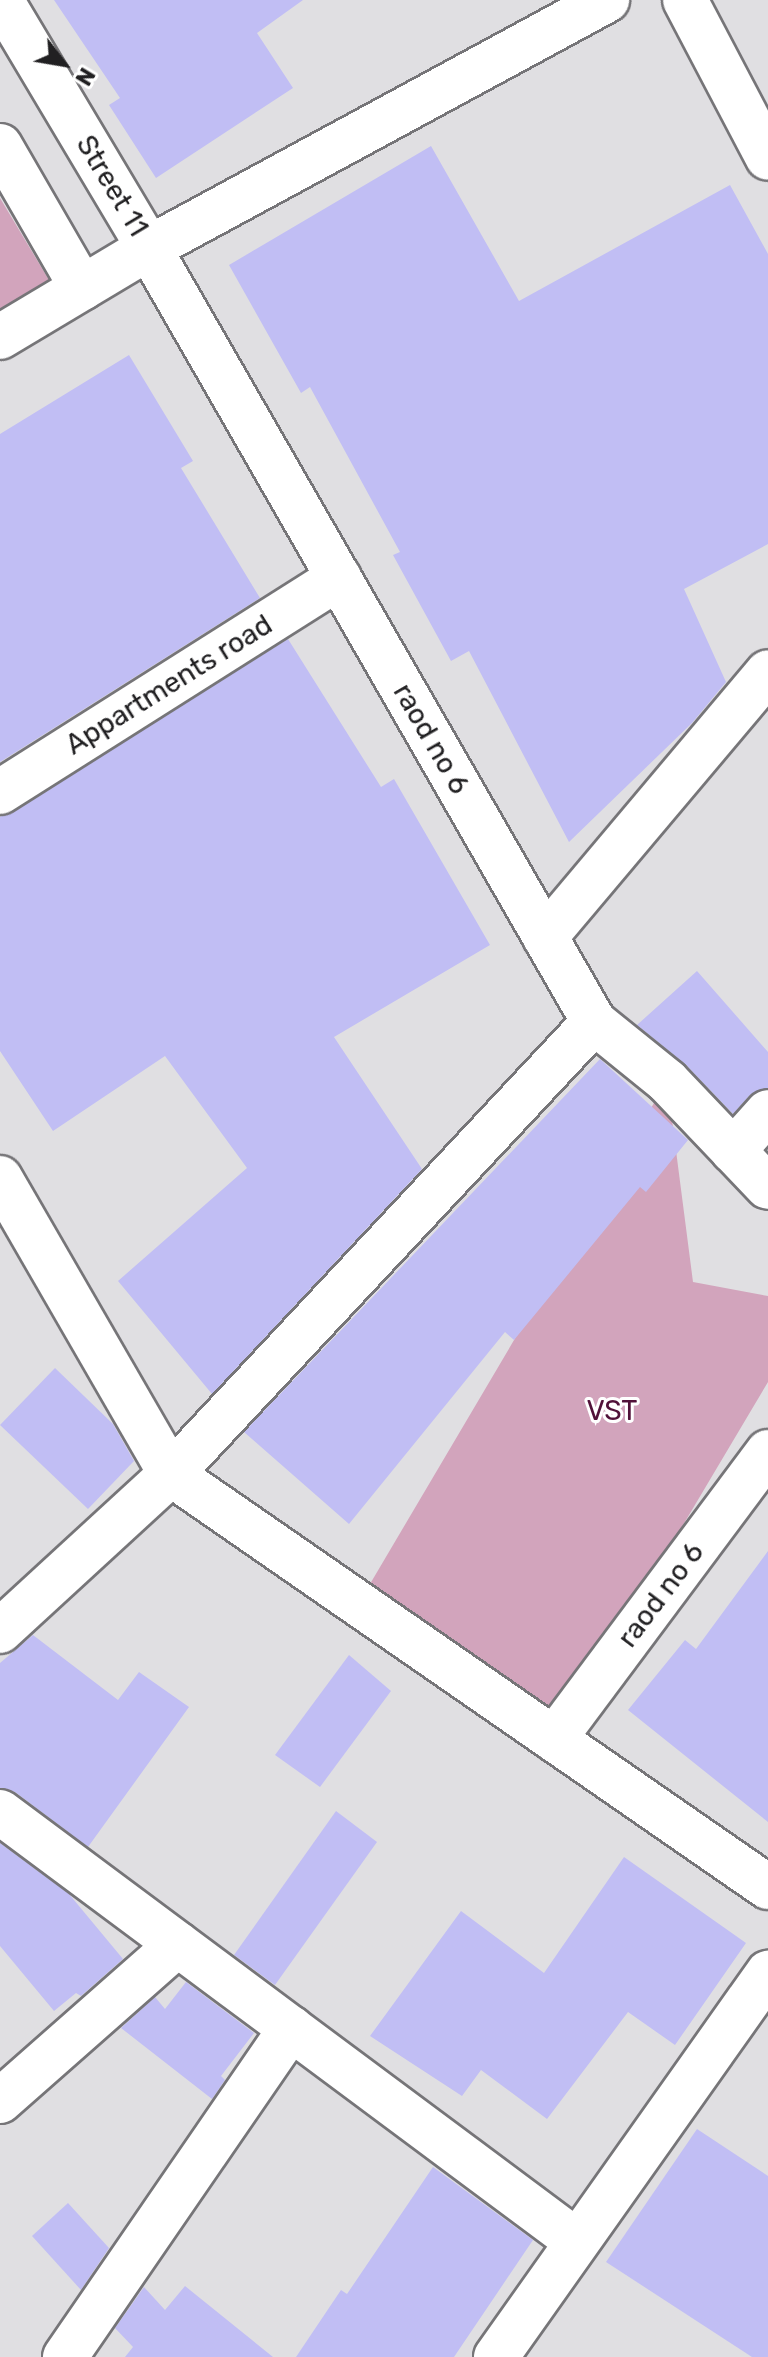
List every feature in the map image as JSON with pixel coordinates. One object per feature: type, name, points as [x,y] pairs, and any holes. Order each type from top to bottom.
[{"type":"street","name":"Street 11","points":[[1,0],[149,248]]},
{"type":"street","points":[[0,337],[149,248],[607,0]]},
{"type":"street","points":[[685,0],[768,158]]},
{"type":"street","points":[[0,146],[82,288]]},
{"type":"street","name":"raod no 6","points":[[149,248],[594,1022],[667,1081],[768,1187]]},
{"type":"street","name":"Appartments road","points":[[0,792],[339,578]]},
{"type":"street","points":[[545,937],[768,672]]},
{"type":"street","points":[[0,1631],[171,1474],[594,1022]]},
{"type":"street","points":[[733,1151],[768,1112]]},
{"type":"street","points":[[0,1178],[171,1474],[768,1887]]},
{"type":"street","name":"raod no 6","points":[[554,1739],[768,1452]]},
{"type":"street","points":[[0,1812],[575,2240]]},
{"type":"street","points":[[0,2101],[178,1944]]},
{"type":"street","points":[[496,2357],[575,2240],[768,1973]]},
{"type":"street","points":[[65,2357],[291,2028]]},
{"type":"green space","points":[[0,198],[49,280],[0,309]]},
{"type":"green space","name":"VST","points":[[667,1081],[693,1282],[768,1296],[768,1382],[563,1727],[357,1606]]},
{"type":"building","points":[[54,0],[303,0],[257,33],[293,88],[156,178],[109,105],[120,98]]},
{"type":"building","points":[[431,146],[519,301],[730,185],[768,254],[768,544],[684,589],[726,682],[692,723],[569,842],[469,651],[451,661],[393,555],[400,552],[310,387],[301,393],[229,265]]},
{"type":"building","points":[[129,355],[193,461],[181,468],[260,598],[0,762],[0,434]]},
{"type":"building","points":[[288,639],[381,787],[394,779],[490,945],[334,1037],[422,1169],[212,1394],[118,1281],[247,1168],[165,1056],[53,1131],[0,1051],[0,817]]},
{"type":"building","points":[[697,971],[768,1052],[768,1088],[750,1095],[733,1114],[685,1064],[637,1025]]},
{"type":"building","points":[[600,1059],[688,1140],[646,1192],[640,1187],[514,1340],[505,1332],[349,1524],[244,1432]]},
{"type":"building","points":[[55,1368],[113,1424],[134,1461],[88,1509],[0,1425]]},
{"type":"building","points":[[768,1551],[768,1822],[628,1710],[685,1640],[696,1649]]},
{"type":"building","points":[[33,1635],[118,1700],[139,1672],[189,1707],[88,1847],[15,1792],[0,1788],[0,1663]]},
{"type":"building","points":[[349,1655],[391,1691],[320,1787],[275,1755]]},
{"type":"building","points":[[336,1811],[377,1842],[275,1985],[234,1955]]},
{"type":"building","points":[[0,1843],[69,1894],[123,1959],[81,1996],[76,1993],[54,2011],[0,1946]]},
{"type":"building","points":[[624,1857],[746,1943],[675,2045],[628,2012],[547,2119],[481,2070],[462,2096],[370,2036],[461,1911],[544,1973]]},
{"type":"building","points":[[186,1982],[254,2033],[221,2076],[225,2080],[212,2099],[121,2028],[155,1997],[165,2009]]},
{"type":"building","points":[[697,2129],[768,2176],[768,2357],[752,2357],[606,2262]]},
{"type":"building","points":[[433,2167],[533,2240],[454,2357],[296,2357],[341,2290],[347,2294]]},
{"type":"building","points":[[68,2203],[109,2248],[81,2290],[32,2236]]},
{"type":"building","points":[[185,2286],[273,2357],[125,2357],[133,2347],[115,2328],[144,2287],[165,2310]]}]
